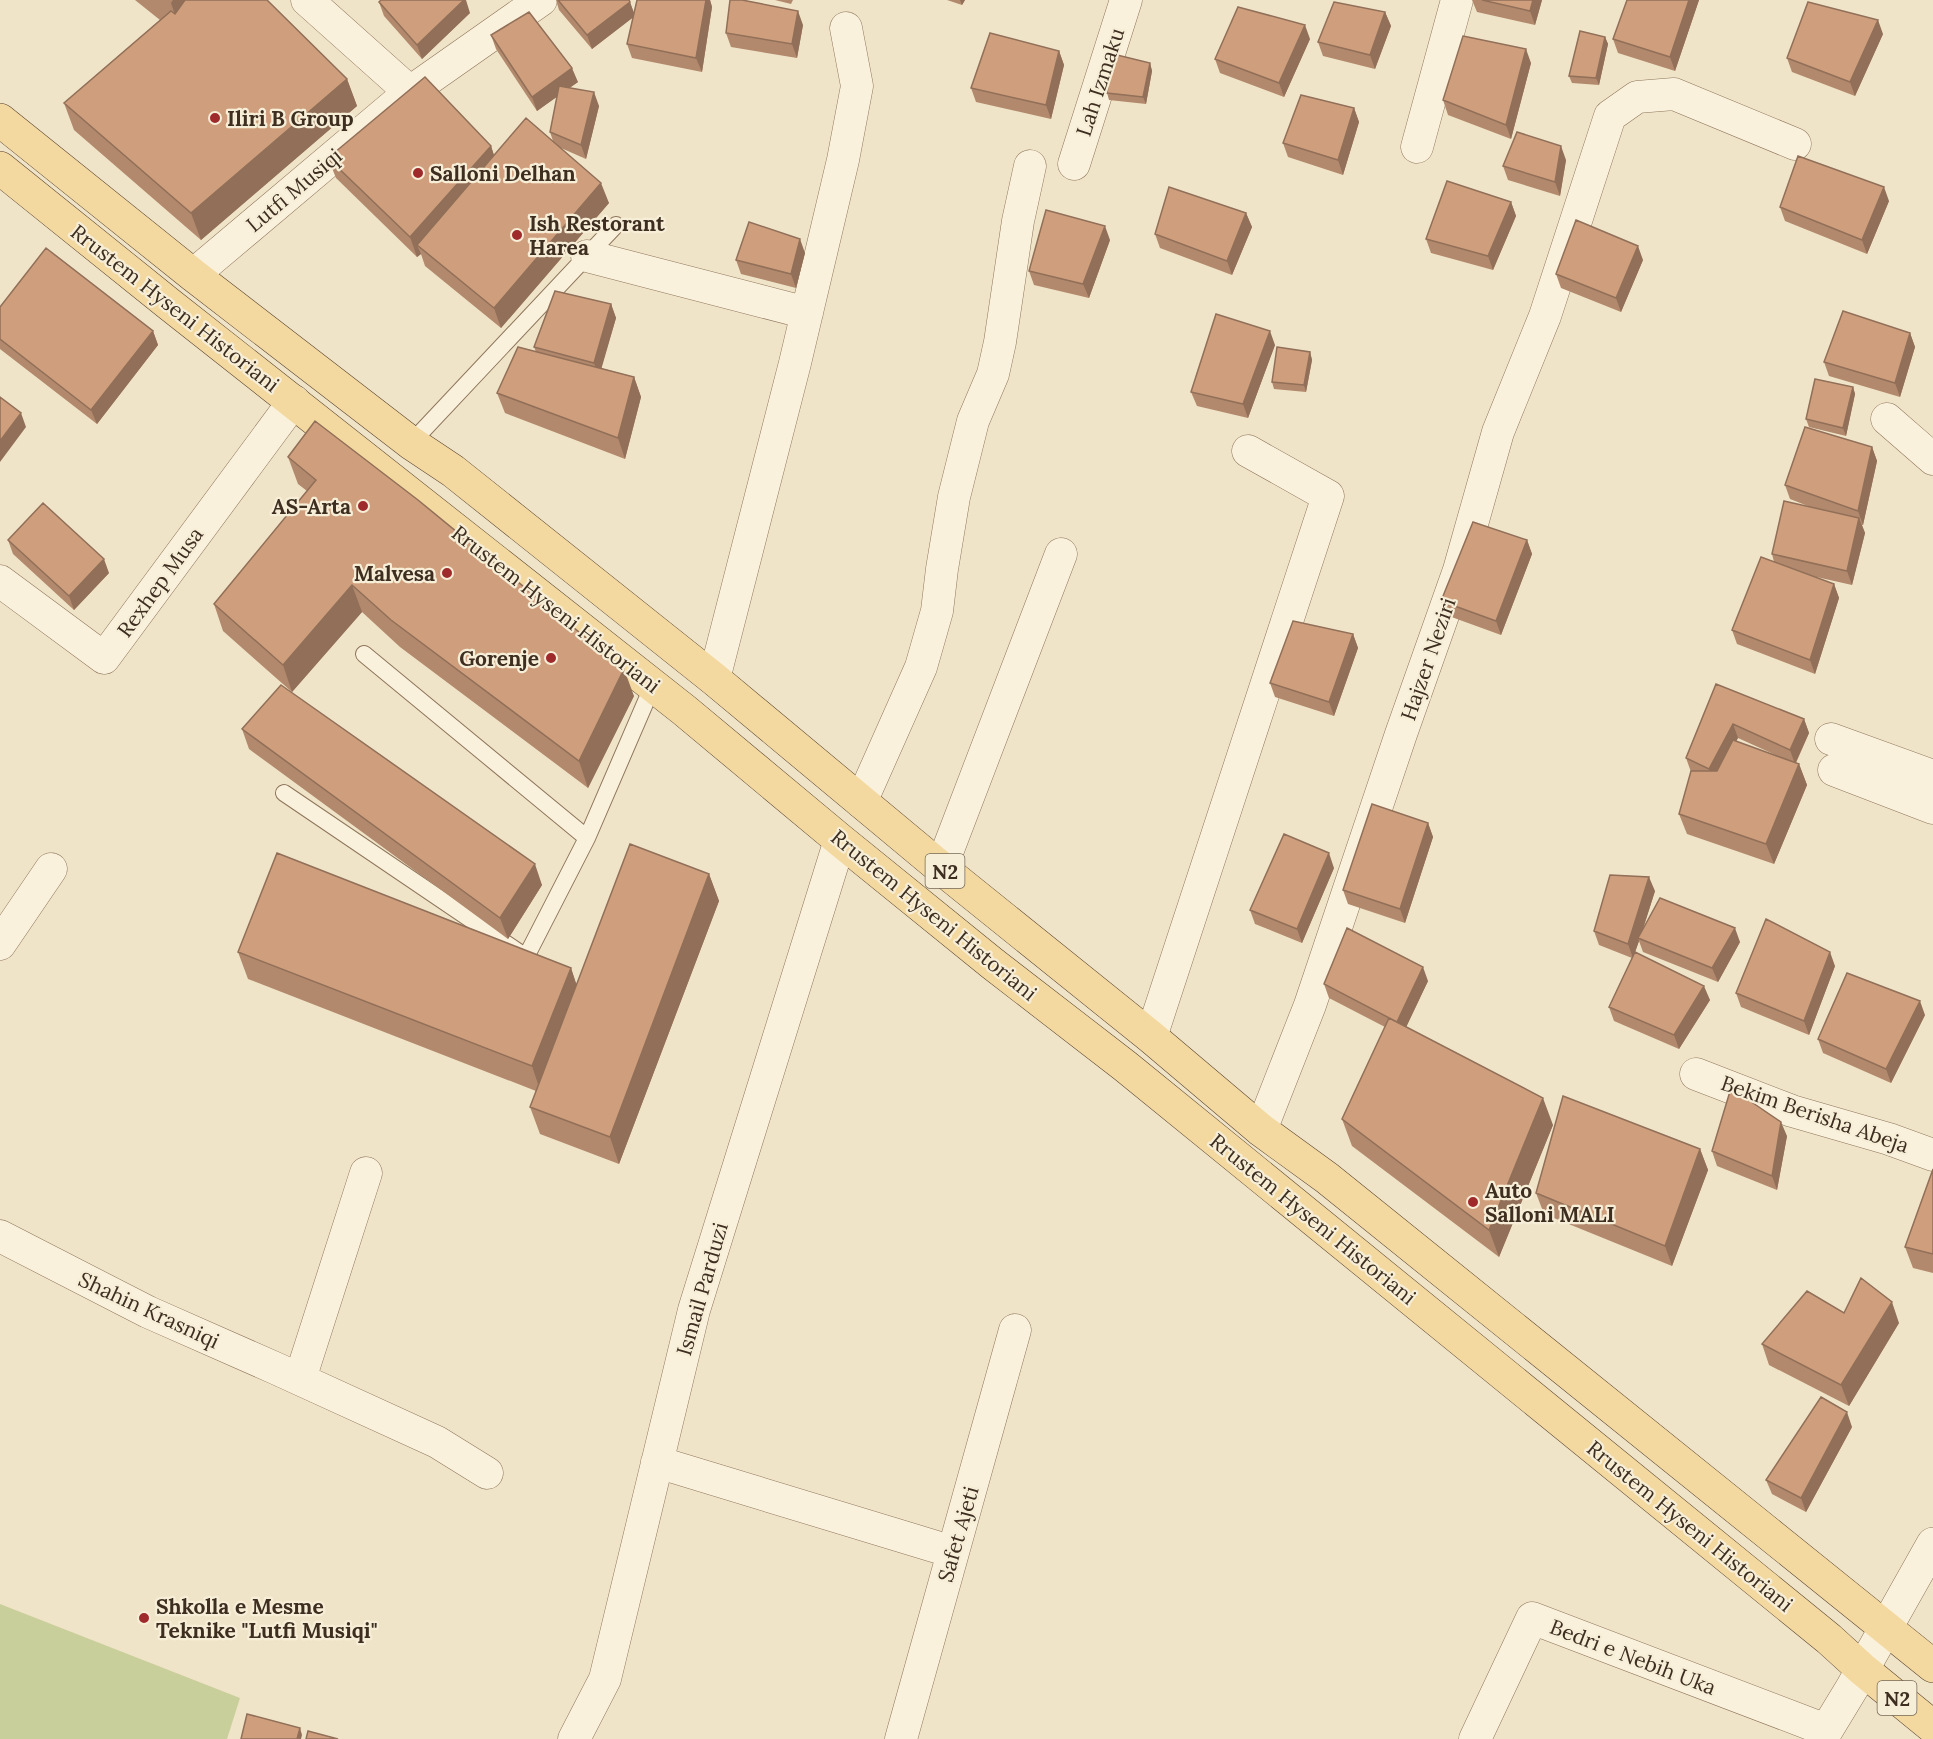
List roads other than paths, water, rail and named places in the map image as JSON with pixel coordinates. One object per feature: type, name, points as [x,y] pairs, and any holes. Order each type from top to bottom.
[{"type":"main road","name":"Rrustem Hyseni Historiani","points":[[0,120],[193,275],[411,443],[453,471],[714,679],[1261,1130],[1327,1178],[1887,1628]]},
{"type":"main road","name":"Rrustem Hyseni Historiani","points":[[0,168],[160,297],[653,685],[840,840],[1134,1074],[1810,1624],[1862,1669]]},
{"type":"main road","name":"N2","points":[[1887,1628],[1933,1666]]},
{"type":"main road","name":"N2","points":[[1862,1669],[1933,1726]]},
{"type":"street","points":[[307,0],[410,92]]},
{"type":"street","name":"Lutfi Musiqi","points":[[193,275],[410,92],[541,0]]},
{"type":"street","name":"Lah Izmaku","points":[[1074,164],[1126,0]]},
{"type":"street","points":[[1417,147],[1457,0]]},
{"type":"street","points":[[714,679],[807,313],[843,160],[857,86],[846,28]]},
{"type":"street","name":"Hajzer Neziri","points":[[1261,1130],[1310,1005],[1459,570],[1498,432],[1545,316],[1610,116],[1637,97],[1674,94],[1796,144]]},
{"type":"street","points":[[861,802],[921,666],[937,611],[954,497],[974,421],[993,374],[1018,221],[1030,166]]},
{"type":"street","points":[[587,256],[807,313]]},
{"type":"street","name":"Rexhep Musa","points":[[0,581],[104,658],[294,401]]},
{"type":"street","points":[[1887,419],[1933,459]]},
{"type":"street","points":[[1150,1037],[1328,495],[1248,451]]},
{"type":"street","name":"Rrustem Hyseni Historiani","points":[[941,868],[1061,554]]},
{"type":"street","points":[[1831,739],[1933,776]]},
{"type":"street","points":[[1834,770],[1933,808]]},
{"type":"street","name":"Ismail Parduzi","points":[[574,1739],[605,1679],[693,1310],[840,840]]},
{"type":"street","points":[[0,944],[51,869]]},
{"type":"street","name":"Bekim Berisha Abeja","points":[[1696,1074],[1792,1111],[1889,1139],[1933,1155]]},
{"type":"street","points":[[300,1379],[366,1173]]},
{"type":"street","name":"Shahin Krasniqi","points":[[0,1236],[148,1312],[437,1443],[487,1473]]},
{"type":"street","name":"Safet Ajeti","points":[[901,1739],[1015,1330]]},
{"type":"street","points":[[657,1462],[953,1552]]},
{"type":"street","points":[[1824,1735],[1933,1544]]},
{"type":"street","name":"Bedri e Nebih Uka","points":[[1474,1739],[1532,1618],[1824,1735]]},
{"type":"lane","points":[[411,443],[616,225]]},
{"type":"lane","points":[[364,654],[587,838]]},
{"type":"lane","points":[[284,793],[526,957],[587,838],[653,685]]},
{"type":"place","name":"Iliri B Group","points":[[215,118]]},
{"type":"place","name":"Salloni Delhan","points":[[418,173]]},
{"type":"place","name":"Ish Restorant Harea","points":[[517,235]]},
{"type":"place","name":"AS-Arta","points":[[363,506]]},
{"type":"place","name":"Malvesa","points":[[447,573]]},
{"type":"place","name":"Gorenje","points":[[551,658]]},
{"type":"place","name":"Auto Salloni MALI","points":[[1473,1202]]},
{"type":"place","name":"Shkolla e Mesme Teknike \"Lutfi Musiqi\"","points":[[144,1618]]}]
